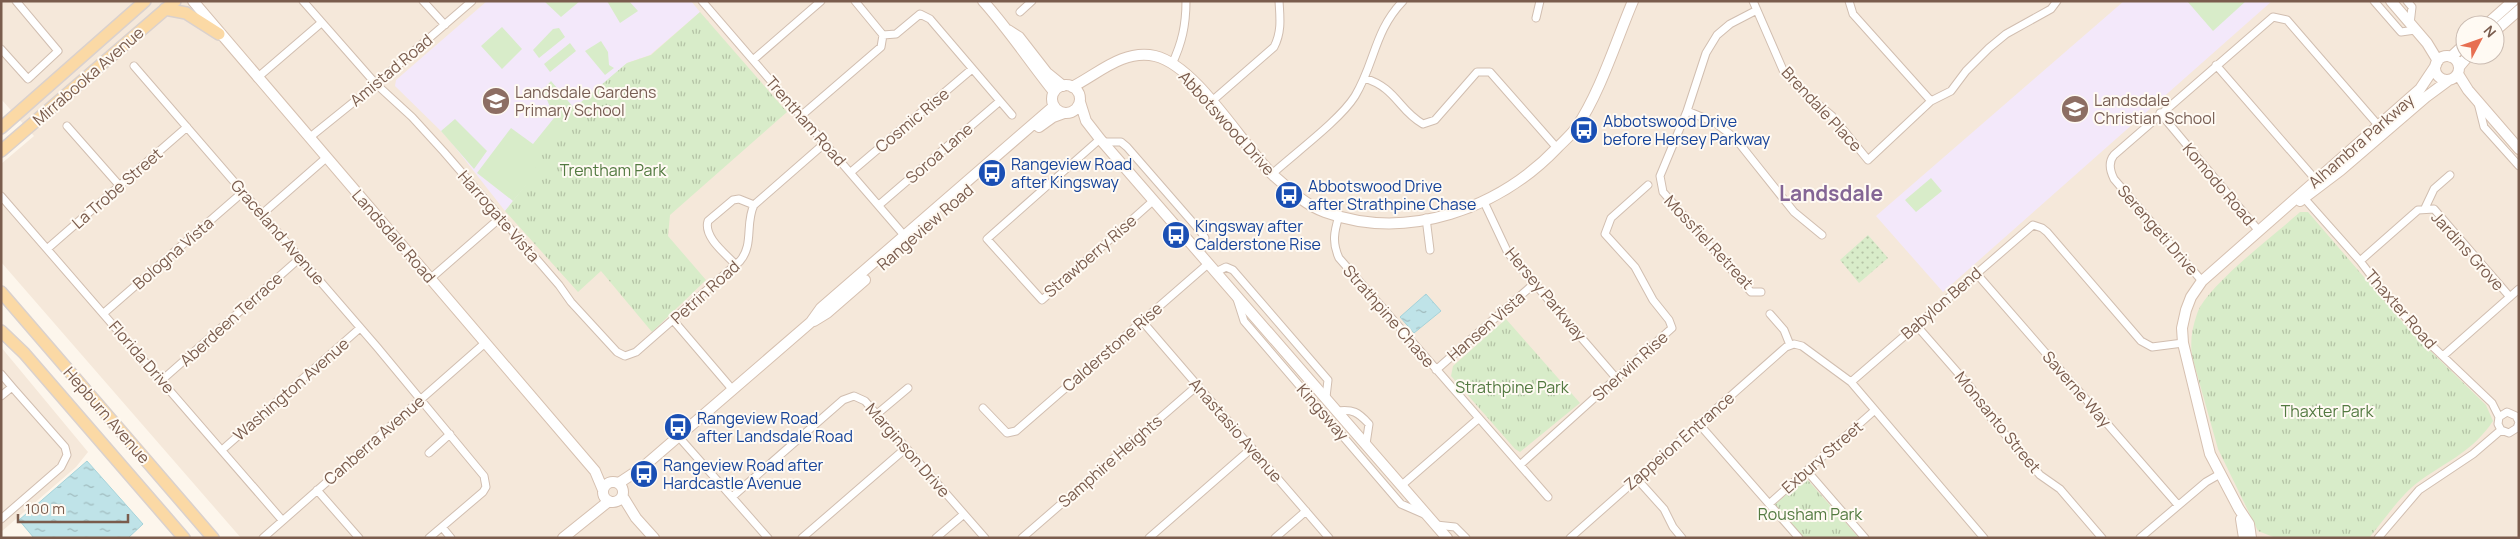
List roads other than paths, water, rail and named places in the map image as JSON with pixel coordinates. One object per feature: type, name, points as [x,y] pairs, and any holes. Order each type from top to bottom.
[{"type":"main road","name":"Mirrabooka Avenue","points":[[1,128],[145,1]]},
{"type":"main road","points":[[125,19],[150,1]]},
{"type":"main road","name":"Mirrabooka Avenue","points":[[1,151],[174,1]]},
{"type":"main road","points":[[165,9],[186,13],[219,34]]},
{"type":"main road","name":"Hepburn Avenue","points":[[1,292],[213,538]]},
{"type":"main road","name":"Hepburn Avenue","points":[[1,332],[24,353],[184,538]]},
{"type":"street","points":[[1,49],[28,79],[58,51],[16,1]]},
{"type":"street","points":[[125,19],[137,1]]},
{"type":"street","name":"Landsdale Road","points":[[193,1],[219,34],[595,471],[607,497]]},
{"type":"street","name":"Harrogate Vista","points":[[303,1],[376,84],[412,117],[559,285],[570,302],[617,352]]},
{"type":"street","points":[[424,1],[445,25]]},
{"type":"street","name":"Amistad Road","points":[[309,138],[376,84],[472,1]]},
{"type":"street","name":"Trentham Road","points":[[702,1],[908,238]]},
{"type":"street","points":[[753,60],[821,1]]},
{"type":"street","points":[[802,115],[881,47],[883,35],[855,1]]},
{"type":"street","points":[[983,1],[1008,30],[1019,36],[1047,73],[1063,88],[1080,99],[1075,110],[1066,113],[1054,106],[1052,97],[1063,88]]},
{"type":"street","points":[[1020,12],[1032,1]]},
{"type":"street","points":[[1172,64],[1182,44],[1186,18],[1186,1]]},
{"type":"street","points":[[1212,101],[1274,47],[1278,39],[1280,22],[1279,1]]},
{"type":"street","points":[[1272,174],[1349,106],[1364,78],[1380,32],[1393,11],[1403,1]]},
{"type":"street","points":[[1536,18],[1540,1]]},
{"type":"street","name":"Abbotswood Drive","points":[[1063,88],[1131,56],[1154,56],[1172,64],[1212,101],[1272,174],[1305,202],[1339,216],[1361,222],[1386,225],[1448,215],[1484,202],[1507,189],[1544,163],[1556,148],[1575,130],[1586,112],[1633,1]]},
{"type":"street","name":"Brendale Place","points":[[1753,1],[1783,70],[1800,89],[1832,116],[1868,160],[1931,101]]},
{"type":"street","points":[[1849,1],[1853,14],[1931,101],[1951,91],[1966,71],[2006,34],[2034,20],[2051,9],[2057,1]]},
{"type":"street","points":[[2374,1],[2401,32],[2413,27]]},
{"type":"street","points":[[2391,1],[2443,60],[2457,60],[2455,75],[2519,149]]},
{"type":"street","points":[[2407,1],[2412,7],[2413,27]]},
{"type":"street","points":[[2497,15],[2513,1],[2519,8],[2505,21]]},
{"type":"street","name":"Mossfiel Retreat","points":[[1757,10],[1730,24],[1717,35],[1706,53],[1687,111],[1660,176],[1663,192],[1751,292],[1761,292]]},
{"type":"street","points":[[883,35],[896,34],[920,14],[930,19],[1012,115]]},
{"type":"street","name":"Serengeti Drive","points":[[2202,281],[2114,179],[2111,171],[2110,162],[2114,155],[2160,113],[2273,18],[2287,20],[2378,125]]},
{"type":"street","points":[[257,78],[321,22]]},
{"type":"street","name":"Alhambra Parkway","points":[[2285,211],[2316,180],[2420,89],[2443,60],[2455,51]]},
{"type":"street","points":[[2443,60],[2438,76],[2455,75]]},
{"type":"street","points":[[2216,65],[2316,180]]},
{"type":"street","name":"Alhambra Parkway","points":[[2251,538],[2249,524],[2220,474],[2208,448],[2183,343],[2182,328],[2191,297],[2202,281],[2259,231],[2341,170],[2426,97],[2455,75],[2462,65]]},
{"type":"street","name":"Graceland Avenue","points":[[134,66],[360,328],[484,476],[486,487],[442,527]]},
{"type":"street","name":"Cosmic Rise","points":[[851,172],[972,69]]},
{"type":"street","points":[[1364,78],[1378,82],[1388,89],[1416,120],[1423,124],[1435,120],[1477,72],[1490,72],[1556,148]]},
{"type":"street","name":"Abbotswood Drive","points":[[1080,99],[1094,75]]},
{"type":"street","name":"Kingsway","points":[[1080,99],[1086,121],[1102,141],[1447,538]]},
{"type":"street","name":"Soroa Lane","points":[[879,205],[1000,101]]},
{"type":"street","points":[[2478,102],[2484,127],[2519,166]]},
{"type":"street","name":"Rangeview Road","points":[[616,482],[643,467],[811,322],[821,308],[908,238],[1002,156],[1054,106]]},
{"type":"street","points":[[1687,111],[1714,122],[1735,138],[1794,212],[1822,235]]},
{"type":"street","name":"Kingsway","points":[[1066,113],[1086,121]]},
{"type":"street","name":"Rangeview Road","points":[[1002,156],[1046,122],[1066,113]]},
{"type":"street","name":"Komodo Road","points":[[2160,113],[2259,231]]},
{"type":"street","points":[[67,126],[118,185]]},
{"type":"street","name":"La Trobe Street","points":[[47,248],[187,127]]},
{"type":"street","points":[[1102,141],[1121,142],[1127,147],[1202,232],[1205,238],[1200,253]]},
{"type":"street","name":"Strawberry Rise","points":[[1102,141],[987,239],[1042,300],[1154,200]]},
{"type":"street","points":[[736,265],[712,238],[706,225],[708,221],[734,200],[739,199],[754,205],[825,143]]},
{"type":"street","points":[[262,214],[326,158]]},
{"type":"street","name":"Jardins Grove","points":[[2425,208],[2434,189],[2450,175]]},
{"type":"street","name":"Sherwin Rise","points":[[1520,465],[1618,379],[1672,328],[1669,320],[1653,300],[1635,267],[1605,234],[1611,218],[1648,185]]},
{"type":"street","name":"Bologna Vista","points":[[104,314],[243,192]]},
{"type":"street","name":"Florida Drive","points":[[1,196],[282,520]]},
{"type":"street","name":"Thaxter Road","points":[[2304,198],[2360,261],[2389,298],[2443,356],[2492,403],[2500,417]]},
{"type":"street","name":"Hersey Parkway","points":[[1484,202],[1508,252],[1536,282],[1618,379]]},
{"type":"street","name":"Petrin Road","points":[[617,352],[625,356],[636,352],[736,265],[747,250],[751,211],[754,205]]},
{"type":"street","name":"Jardins Grove","points":[[2360,261],[2418,210],[2425,208],[2434,209],[2510,297]]},
{"type":"street","name":"Strathpine Chase","points":[[1339,216],[1334,236],[1334,246],[1339,258],[1548,498]]},
{"type":"street","points":[[430,279],[500,218]]},
{"type":"street","points":[[1426,218],[1430,250]]},
{"type":"street","name":"Babylon Bend","points":[[1851,382],[2027,228],[2038,225],[2141,341],[2152,347],[2183,343]]},
{"type":"street","name":"Aberdeen Terrace","points":[[162,380],[300,258]]},
{"type":"street","name":"Kingsway","points":[[1212,268],[1226,267],[1233,270],[1328,380],[1326,397]]},
{"type":"street","name":"Calderstone Rise","points":[[983,408],[1007,433],[1016,432],[1142,322],[1212,268]]},
{"type":"street","name":"Saverne Way","points":[[1976,272],[2178,505]]},
{"type":"street","name":"Hansen Vista","points":[[1436,370],[1536,282]]},
{"type":"street","points":[[2443,356],[2519,289]]},
{"type":"street","name":"Kingsway","points":[[1235,293],[1244,320],[1401,504],[1427,514]]},
{"type":"street","points":[[1770,314],[1784,330],[1790,346],[1802,346],[1851,382],[1984,538]]},
{"type":"street","points":[[673,320],[732,389]]},
{"type":"street","name":"Anastasio Avenue","points":[[1142,322],[1329,538]]},
{"type":"street","name":"Monsanto Street","points":[[1916,325],[1972,389],[1985,411],[2040,475],[2060,489],[2102,538]]},
{"type":"street","name":"Washington Avenue","points":[[222,450],[360,328]]},
{"type":"street","name":"Canberra Avenue","points":[[263,538],[485,343]]},
{"type":"street","name":"Zappeion Entrance","points":[[1570,538],[1790,346]]},
{"type":"street","points":[[1,374],[65,447],[67,456],[61,467],[1,520]]},
{"type":"street","name":"Samphire Heights","points":[[1022,538],[1198,385]]},
{"type":"street","points":[[1,396],[12,387]]},
{"type":"street","points":[[877,414],[908,388]]},
{"type":"street","name":"Marginson Drive","points":[[732,497],[848,397],[860,397],[985,538]]},
{"type":"street","name":"Kingsway","points":[[1337,411],[1351,409],[1358,412],[1368,424],[1366,444]]},
{"type":"street","name":"Exbury Street","points":[[1769,504],[1875,410]]},
{"type":"street","points":[[2508,412],[2518,418],[2517,433],[2506,433],[2501,430],[2498,424],[2500,417],[2508,412]]},
{"type":"street","points":[[1402,485],[1478,418]]},
{"type":"street","points":[[1699,424],[1798,538]]},
{"type":"street","points":[[2378,538],[2419,490],[2473,454],[2501,430]]},
{"type":"street","points":[[429,453],[450,434]]},
{"type":"street","points":[[678,436],[768,538]]},
{"type":"street","points":[[802,538],[906,448]]},
{"type":"street","points":[[1149,538],[1252,448]]},
{"type":"street","name":"Rangeview Road","points":[[623,495],[643,467]]},
{"type":"street","name":"Landsdale Road","points":[[595,471],[616,482]]},
{"type":"street","points":[[1807,471],[1865,538]]},
{"type":"street","points":[[2140,538],[2206,482],[2220,474]]},
{"type":"street","points":[[1637,479],[1664,509],[1672,527],[1682,538]]},
{"type":"street","points":[[636,518],[616,482],[606,484],[607,497],[636,518],[654,538]]},
{"type":"street","points":[[317,490],[359,538]]},
{"type":"street","points":[[563,538],[607,497],[623,495]]},
{"type":"street","name":"Alhambra Parkway","points":[[2239,509],[2244,538]]},
{"type":"street","points":[[1276,538],[1306,512]]},
{"type":"street","points":[[936,538],[964,514]]},
{"type":"street","points":[[1436,524],[1455,526],[1466,538]]},
{"type":"street","points":[[429,538],[442,527],[451,538]]},
{"type":"water","points":[[1426,294],[1441,311],[1414,333],[1400,317]]},
{"type":"water","points":[[87,461],[143,524],[128,538],[34,538],[19,520]]},
{"type":"place","name":"Landsdale Gardens Primary School","points":[[496,101]]},
{"type":"place","name":"Landsdale Christian School","points":[[2075,109]]},
{"type":"place","name":"Abbotswood Drive before Hersey Parkway","points":[[1584,130]]},
{"type":"place","name":"Rangeview Road after Kingsway","points":[[992,173]]},
{"type":"place","name":"Abbotswood Drive after Strathpine Chase","points":[[1289,195]]},
{"type":"place","name":"Kingsway after Calderstone Rise","points":[[1176,235]]},
{"type":"place","name":"Rangeview Road after Landsdale Road","points":[[678,427]]},
{"type":"place","name":"Rangeview Road after Hardcastle Avenue","points":[[644,474]]},
{"type":"district","name":"Landsdale","points":[[1831,194]]},
{"type":"park label","name":"Trentham Park","points":[[613,170]]},
{"type":"park label","name":"Strathpine Park","points":[[1512,387]]},
{"type":"park label","name":"Thaxter Park","points":[[2327,411]]},
{"type":"park label","name":"Rousham Park","points":[[1810,514]]}]
